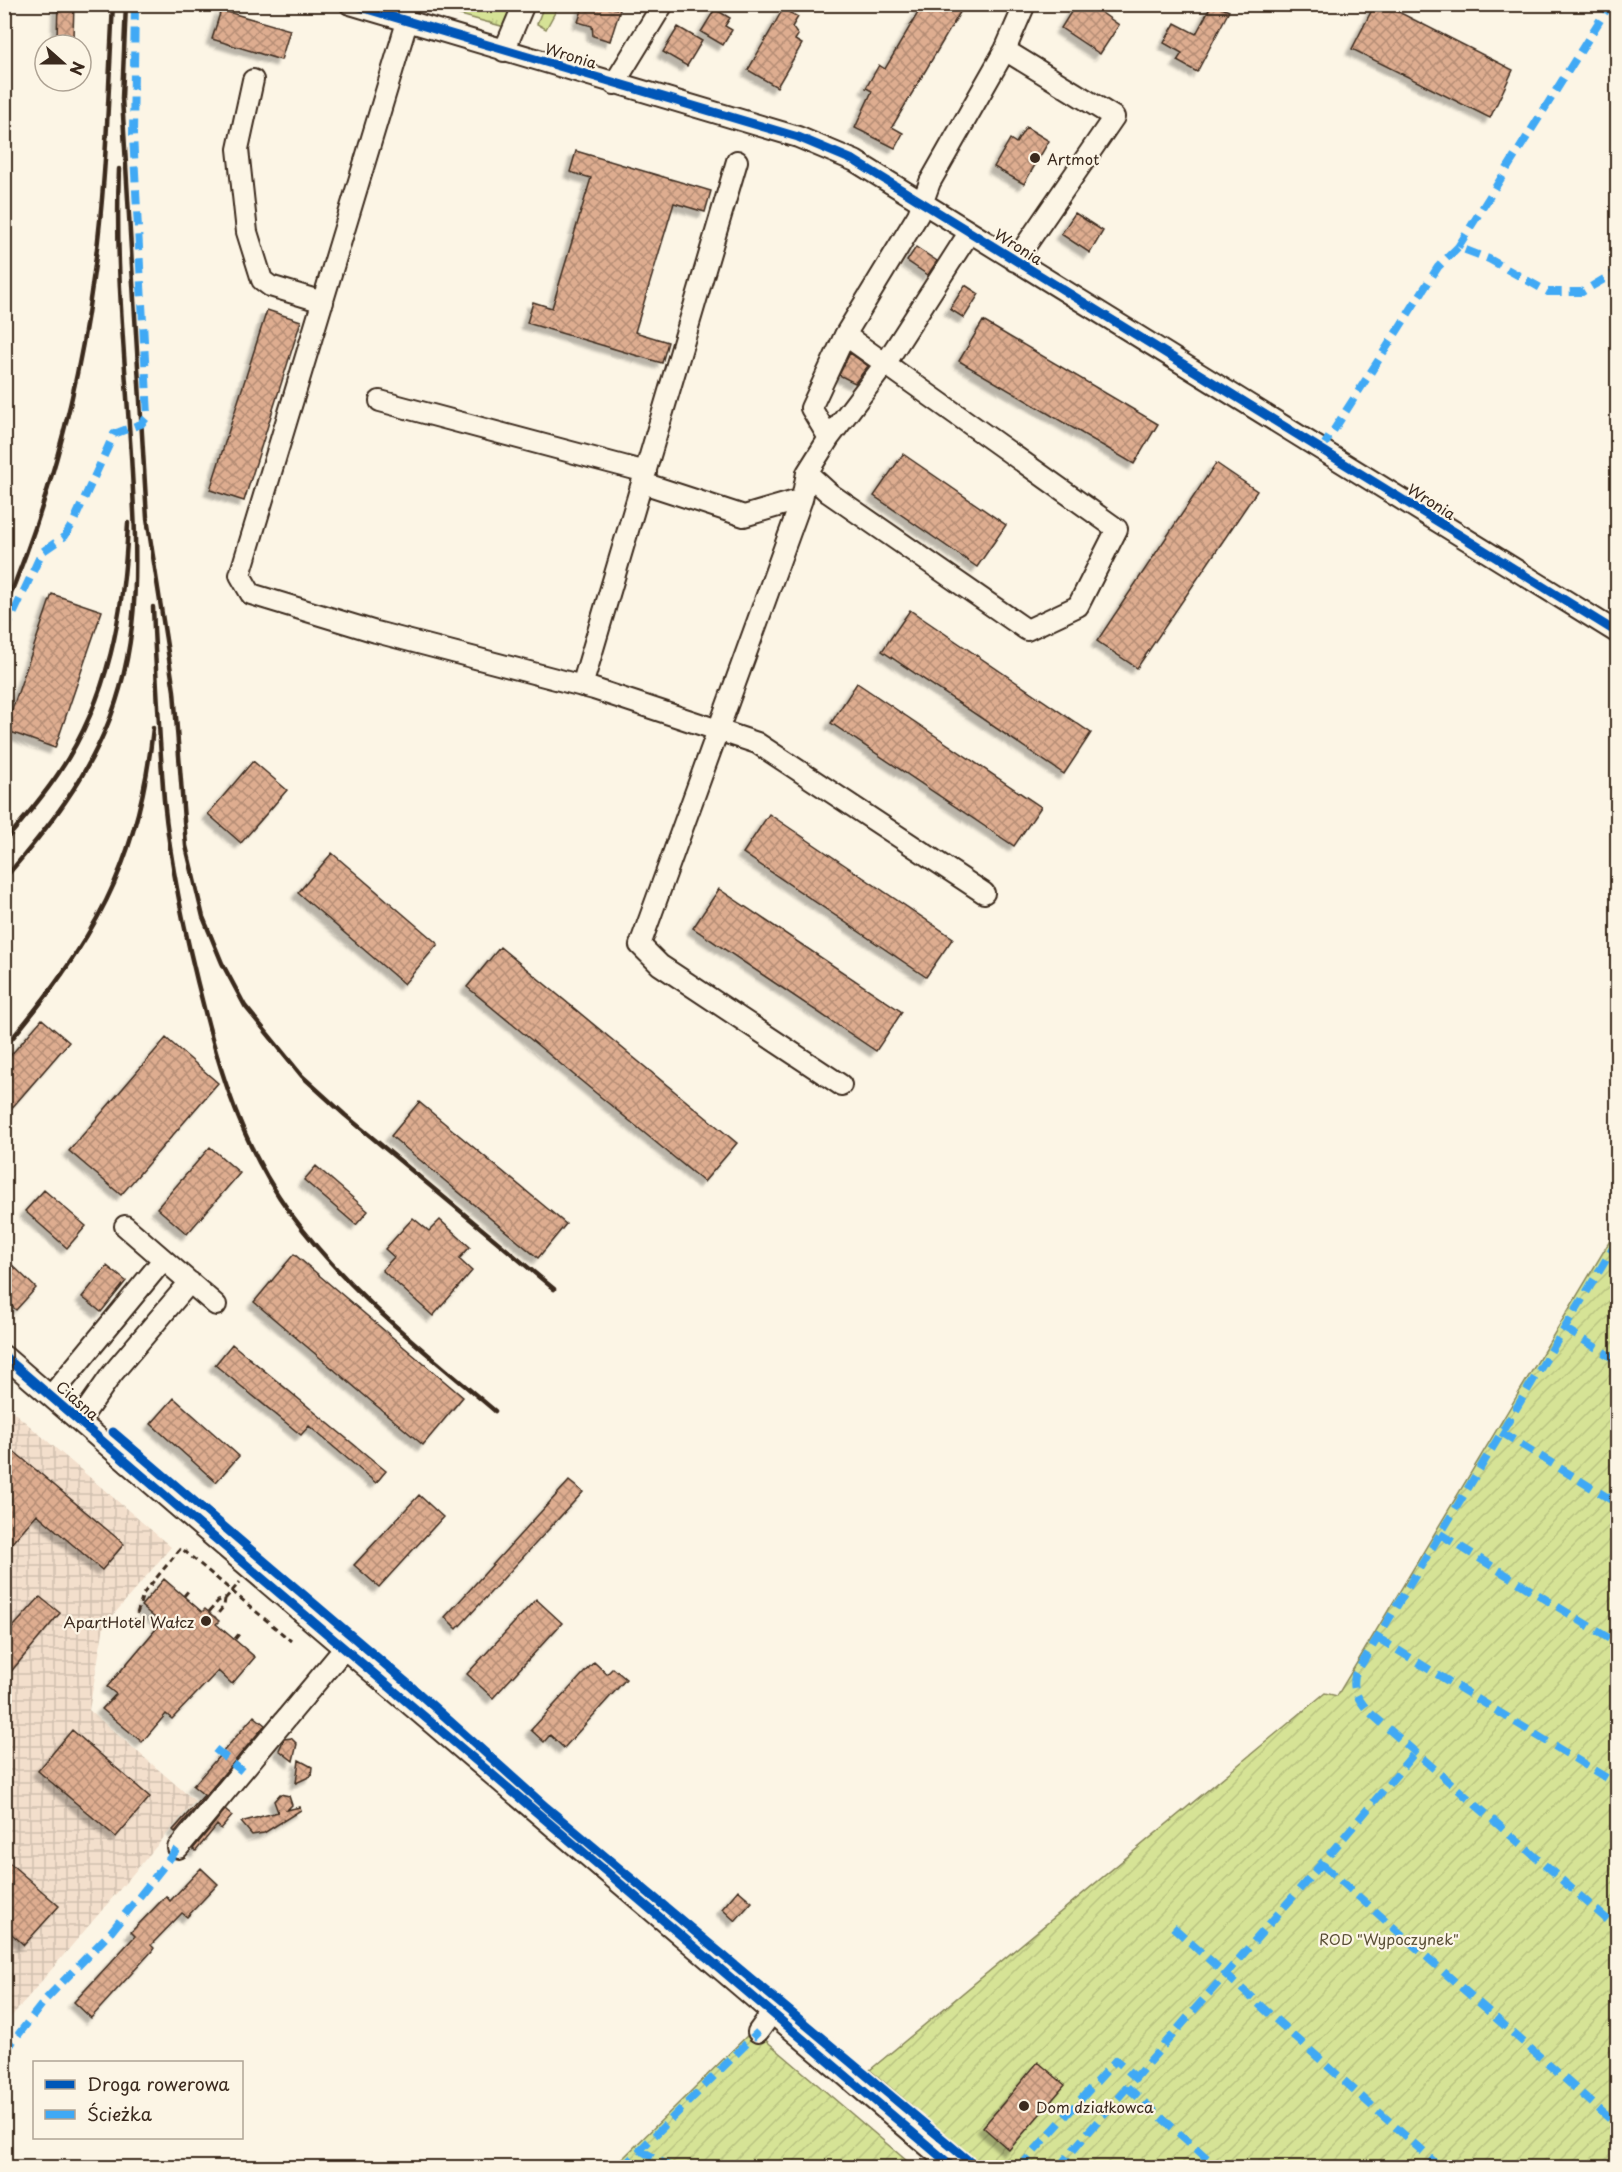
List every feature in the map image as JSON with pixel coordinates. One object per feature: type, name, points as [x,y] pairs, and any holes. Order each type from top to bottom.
[{"type":"street","name":"Wronia","points":[[350,4],[798,137],[855,161],[1617,633]]},
{"type":"street","points":[[504,51],[524,4]]},
{"type":"street","points":[[614,84],[663,4]]},
{"type":"street","points":[[829,438],[811,408],[845,335],[908,233],[923,204],[930,182],[1005,50],[1025,4]]},
{"type":"street","points":[[408,22],[240,575],[251,594],[376,632],[582,686],[757,743],[984,893]]},
{"type":"street","points":[[1005,50],[1114,117],[1015,261]]},
{"type":"street","points":[[253,80],[238,148],[247,232],[262,280],[270,286],[323,302]]},
{"type":"street","points":[[582,686],[737,161]]},
{"type":"street","points":[[841,1084],[660,964],[640,945],[802,499],[807,473],[829,438],[885,364],[969,232]]},
{"type":"street","points":[[807,473],[829,493],[1027,630],[1078,606],[1117,529],[845,335]]},
{"type":"street","points":[[380,401],[644,478],[744,516],[802,499]]},
{"type":"street","points":[[125,1226],[216,1305]]},
{"type":"street","points":[[51,1396],[163,1260]]},
{"type":"street","points":[[79,1421],[112,1374],[190,1282]]},
{"type":"street","name":"Ciasna","points":[[8,1366],[51,1396],[344,1649],[954,2168]]},
{"type":"street","points":[[178,1848],[344,1649]]},
{"type":"street","points":[[758,2032],[771,2014]]},
{"type":"path","points":[[134,1624],[142,1594],[181,1548],[291,1641]]},
{"type":"path","points":[[184,1596],[188,1591]]},
{"type":"path","points":[[209,1612],[218,1601],[225,1599],[224,1606],[214,1617]]},
{"type":"path","points":[[235,1640],[239,1634]]},
{"type":"shaded area","points":[[10,1409],[171,1547],[104,1626],[89,1710],[195,1801],[5,2024],[4,1415]]},
{"type":"green space","points":[[456,5],[515,5],[505,27],[453,13]]},
{"type":"green space","points":[[544,5],[559,5],[546,29],[537,24]]},
{"type":"green space","name":"ROD \"Wypoczynek\"","points":[[1617,1229],[1617,2167],[983,2167],[870,2070],[1325,1693],[1337,1696]]},
{"type":"green space","points":[[754,2029],[770,2044],[914,2167],[613,2168]]},
{"type":"building","points":[[58,4],[74,4],[73,33],[57,33]]},
{"type":"building","points":[[584,4],[602,4],[620,10],[610,41],[593,36],[592,26],[578,22]]},
{"type":"building","points":[[923,4],[965,4],[892,127],[903,133],[895,148],[855,128],[872,91],[866,88],[879,65],[885,69]]},
{"type":"building","points":[[1076,4],[1089,4],[1119,25],[1100,54],[1061,28]]},
{"type":"building","points":[[1212,4],[1229,11],[1197,72],[1177,61],[1182,53],[1164,43],[1175,23],[1196,34]]},
{"type":"building","points":[[1375,4],[1383,4],[1513,70],[1490,118],[1352,49]]},
{"type":"building","points":[[715,9],[730,18],[725,26],[732,30],[723,45],[701,32]]},
{"type":"building","points":[[783,9],[798,17],[792,27],[798,35],[795,40],[802,44],[777,87],[748,70]]},
{"type":"building","points":[[221,10],[290,30],[281,60],[212,39]]},
{"type":"building","points":[[678,27],[702,41],[687,66],[663,52]]},
{"type":"building","points":[[1026,127],[1049,141],[1024,184],[994,167],[1010,139],[1016,143]]},
{"type":"building","points":[[576,151],[711,191],[705,212],[674,203],[635,332],[668,342],[662,363],[527,323],[533,302],[552,308],[591,178],[570,172]]},
{"type":"building","points":[[1075,213],[1103,231],[1090,253],[1061,234]]},
{"type":"building","points":[[916,247],[937,261],[928,275],[907,261]]},
{"type":"building","points":[[965,285],[979,294],[964,318],[950,309]]},
{"type":"building","points":[[267,310],[301,321],[244,501],[210,490]]},
{"type":"building","points":[[983,321],[1158,424],[1134,464],[959,361]]},
{"type":"building","points":[[850,353],[868,366],[855,383],[839,375]]},
{"type":"building","points":[[903,454],[1006,525],[977,567],[874,496]]},
{"type":"building","points":[[1216,463],[1257,491],[1137,668],[1097,641]]},
{"type":"building","points":[[52,594],[102,611],[55,748],[5,730]]},
{"type":"building","points":[[910,610],[1091,733],[1064,774],[882,651]]},
{"type":"building","points":[[857,683],[1041,807],[1014,846],[831,723]]},
{"type":"building","points":[[253,761],[287,790],[241,843],[208,814]]},
{"type":"building","points":[[769,814],[953,938],[926,977],[743,853]]},
{"type":"building","points":[[332,853],[438,944],[404,984],[298,893]]},
{"type":"building","points":[[719,889],[902,1012],[876,1051],[693,928]]},
{"type":"building","points":[[500,947],[737,1143],[704,1182],[467,987]]},
{"type":"building","points":[[42,1019],[69,1042],[4,1117],[4,1063]]},
{"type":"building","points":[[166,1038],[218,1083],[121,1195],[69,1151]]},
{"type":"building","points":[[419,1102],[566,1224],[538,1258],[391,1136]]},
{"type":"building","points":[[210,1147],[240,1173],[187,1234],[157,1208]]},
{"type":"building","points":[[316,1166],[368,1211],[356,1225],[304,1180]]},
{"type":"building","points":[[44,1190],[86,1226],[67,1248],[25,1211]]},
{"type":"building","points":[[413,1218],[429,1231],[440,1220],[470,1247],[459,1259],[472,1271],[433,1316],[382,1270],[394,1257],[385,1249]]},
{"type":"building","points":[[294,1254],[463,1397],[423,1445],[254,1302]]},
{"type":"building","points":[[4,1257],[36,1288],[16,1310],[4,1299]]},
{"type":"building","points":[[107,1266],[126,1281],[101,1312],[82,1297]]},
{"type":"building","points":[[232,1344],[386,1471],[376,1483],[309,1426],[301,1435],[215,1365]]},
{"type":"building","points":[[174,1398],[239,1456],[216,1482],[151,1424]]},
{"type":"building","points":[[4,1443],[124,1544],[102,1570],[37,1514],[4,1552]]},
{"type":"building","points":[[569,1481],[583,1492],[457,1629],[445,1617]]},
{"type":"building","points":[[419,1495],[443,1517],[379,1587],[354,1565]]},
{"type":"building","points":[[164,1579],[202,1612],[205,1609],[219,1621],[216,1624],[255,1657],[232,1684],[218,1671],[172,1719],[166,1714],[142,1742],[102,1709],[116,1694],[107,1687],[161,1623],[141,1606]]},
{"type":"building","points":[[40,1597],[60,1613],[4,1680],[4,1637]]},
{"type":"building","points":[[536,1599],[562,1623],[493,1698],[467,1674]]},
{"type":"building","points":[[594,1662],[607,1674],[613,1668],[626,1679],[564,1748],[550,1735],[544,1742],[531,1730]]},
{"type":"building","points":[[254,1716],[265,1725],[175,1832],[173,1830],[204,1795],[193,1786]]},
{"type":"building","points":[[72,1730],[150,1797],[116,1837],[38,1771]]},
{"type":"building","points":[[291,1738],[297,1744],[293,1761],[279,1750],[284,1739]]},
{"type":"building","points":[[299,1760],[312,1767],[311,1776],[296,1783]]},
{"type":"building","points":[[280,1794],[289,1796],[292,1805],[287,1810],[300,1807],[301,1810],[264,1833],[252,1835],[241,1822],[278,1812],[274,1801]]},
{"type":"building","points":[[225,1810],[232,1816],[221,1829],[217,1825],[196,1851],[193,1849]]},
{"type":"building","points":[[4,1858],[59,1906],[24,1945],[4,1927]]},
{"type":"building","points":[[201,1868],[218,1884],[187,1917],[182,1913],[151,1945],[154,1948],[152,1951],[91,2018],[74,2002],[135,1936],[131,1932],[166,1896],[170,1901]]},
{"type":"building","points":[[738,1890],[752,1902],[735,1921],[722,1909]]},
{"type":"building","name":"Dom działkowca","points":[[1038,2062],[1065,2085],[1009,2150],[983,2127]]},
{"type":"railway","points":[[4,610],[47,491],[69,410],[86,328],[97,251],[103,181],[113,4]]},
{"type":"railway","points":[[126,4],[122,98],[147,518],[174,691],[186,846],[203,917],[222,963],[245,1006],[302,1076],[345,1115],[554,1289]]},
{"type":"railway","points":[[4,879],[51,822],[90,761],[111,716],[128,652],[133,620],[135,554],[119,277],[119,169]]},
{"type":"railway","points":[[4,842],[58,774],[90,716],[102,685],[118,622],[128,523]]},
{"type":"railway","points":[[153,607],[162,776],[175,880],[205,1012],[238,1117],[275,1191],[336,1269],[387,1319],[495,1411]]},
{"type":"railway","points":[[4,1048],[62,973],[86,937],[106,900],[123,862],[136,821],[146,777],[153,728]]},
{"type":"marked path","points":[[4,634],[42,552],[65,536],[73,523],[114,434],[141,424],[148,416],[133,135],[135,4]]},
{"type":"marked path","points":[[1458,247],[1610,4]]},
{"type":"marked path","points":[[1321,450],[1438,267],[1458,247],[1489,259],[1548,292],[1582,292],[1618,271]]},
{"type":"marked path","points":[[1618,1240],[1355,1675],[1354,1681],[1357,1694],[1368,1711],[1618,1929]]},
{"type":"marked path","points":[[1564,1328],[1618,1361]]},
{"type":"marked path","points":[[1501,1432],[1618,1504]]},
{"type":"marked path","points":[[1440,1534],[1618,1644]]},
{"type":"marked path","points":[[1378,1638],[1618,1785]]},
{"type":"marked path","points":[[215,1749],[242,1771]]},
{"type":"marked path","points":[[1058,2168],[1415,1752]]},
{"type":"marked path","points":[[4,2053],[46,1999],[111,1932],[178,1848]]},
{"type":"marked path","points":[[1323,1865],[1618,2126]]},
{"type":"marked path","points":[[1173,1927],[1441,2168]]},
{"type":"marked path","points":[[622,2168],[758,2032]]},
{"type":"marked path","points":[[1019,2168],[1116,2060],[1135,2077]]},
{"type":"marked path","points":[[1127,2087],[1218,2168]]},
{"type":"marked path","points":[[640,2150],[672,2168]]},
{"type":"cycle path","points":[[350,4],[798,137],[855,161],[1618,633]]},
{"type":"cycle path","points":[[4,1356],[954,2168]]},
{"type":"cycle path","points":[[113,1432],[414,1689],[546,1807],[977,2168]]},
{"type":"place","name":"Artmot","points":[[1035,158]]},
{"type":"place","name":"ApartHotel Wałcz","points":[[206,1621]]},
{"type":"place","name":"Dom działkowca","points":[[1024,2106]]}]
